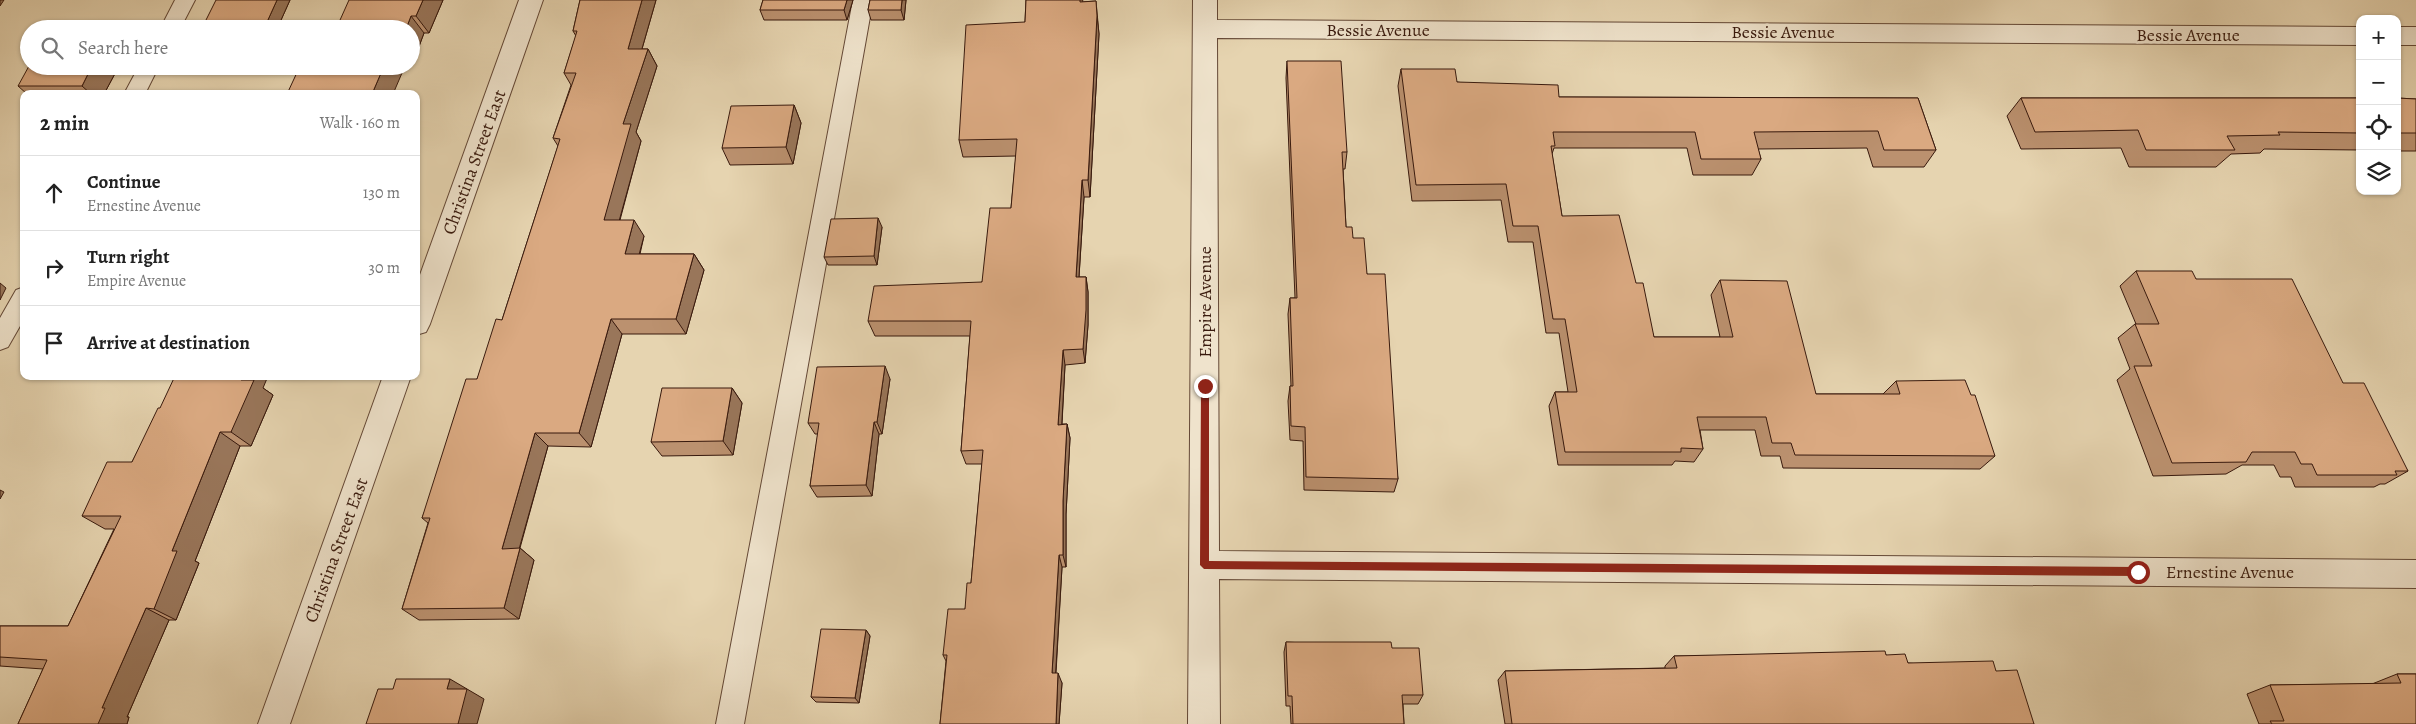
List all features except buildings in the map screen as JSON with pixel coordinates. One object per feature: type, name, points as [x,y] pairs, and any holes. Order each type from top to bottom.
[{"type":"street","name":"Christina Street East","points":[[420,313],[532,0]]},
{"type":"street","name":"Empire Avenue","points":[[1204,724],[1205,0]]},
{"type":"street","name":"Bessie Avenue","points":[[1205,29],[2356,36]]},
{"type":"street","points":[[2401,36],[2416,36]]},
{"type":"street","name":"Christina Street East","points":[[274,724],[397,380]]},
{"type":"street","name":"Ernestine Avenue","points":[[1204,565],[2416,574]]},
{"type":"lane","points":[[175,20],[186,0]]},
{"type":"lane","points":[[730,724],[863,0]]},
{"type":"lane","points":[[136,90],[144,75]]},
{"type":"lane","points":[[0,340],[20,304]]},
{"type":"route","points":[[1205,386],[1204,565],[2138,572]]}]
